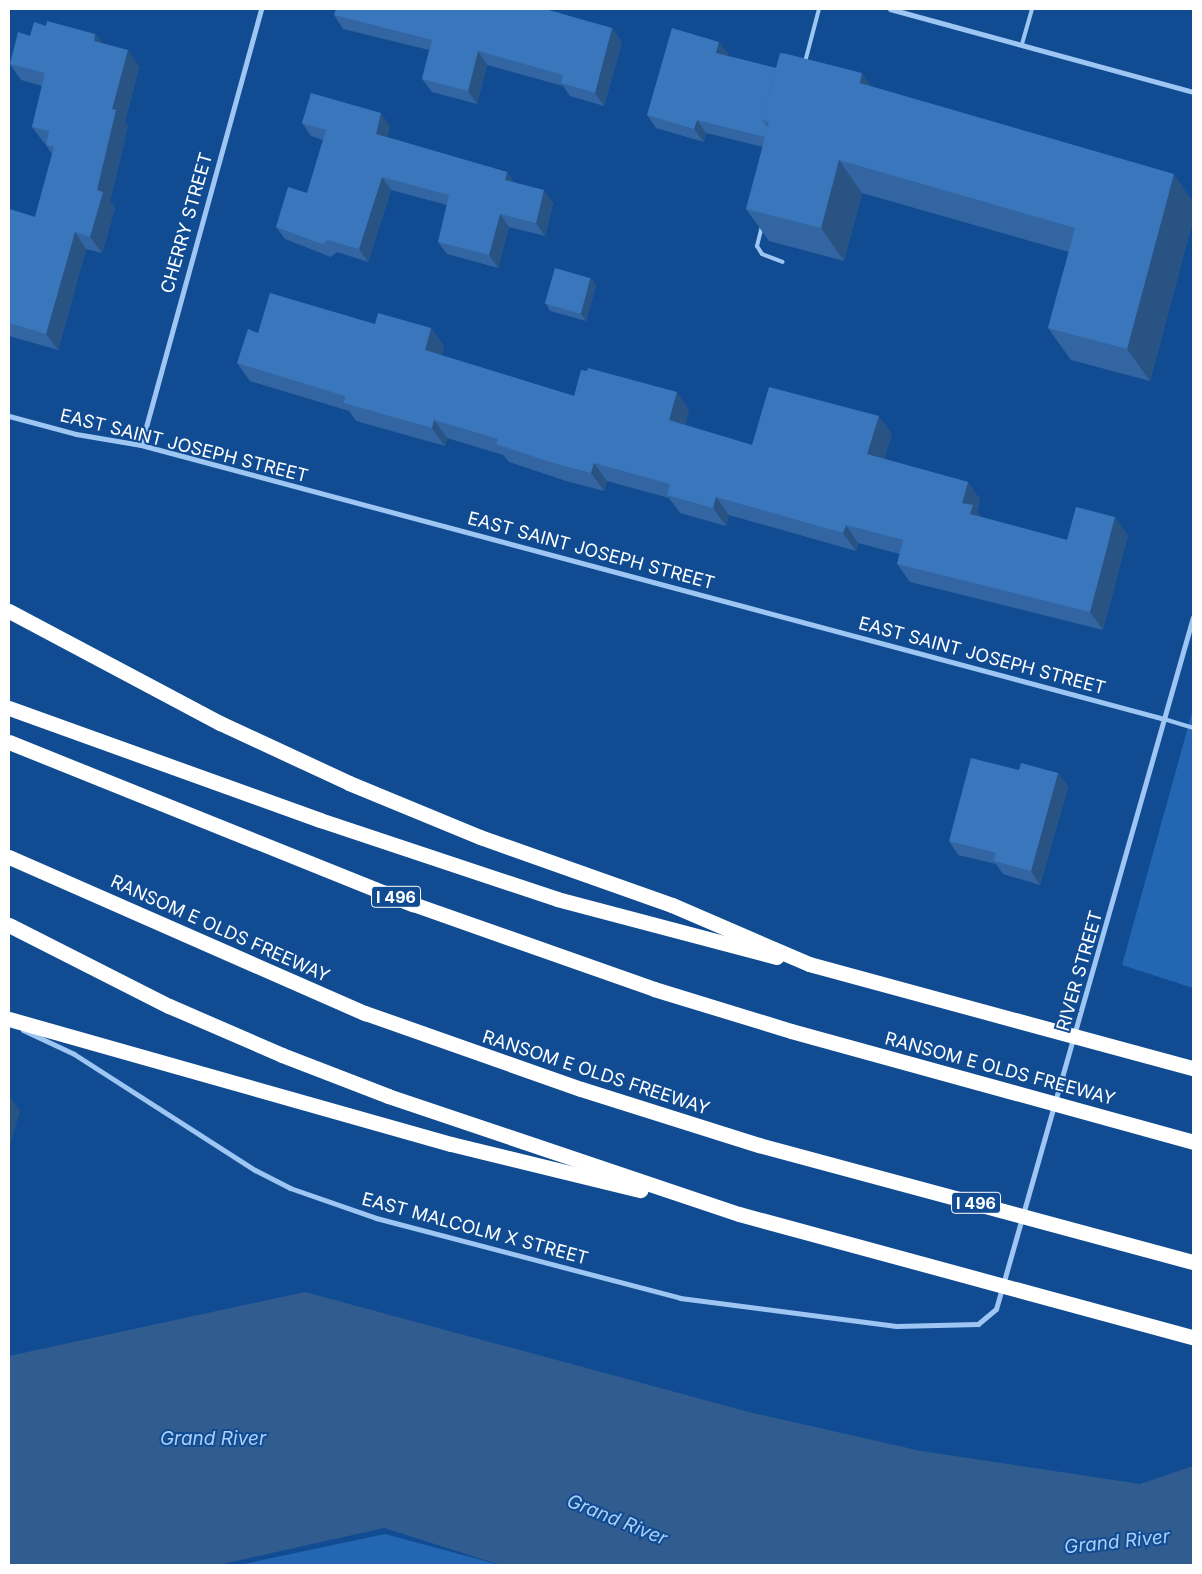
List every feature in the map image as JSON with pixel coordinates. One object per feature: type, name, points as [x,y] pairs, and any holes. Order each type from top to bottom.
[{"type":"highway","points":[[9,611],[220,723],[341,779],[480,837],[672,906],[809,964]]},
{"type":"highway","points":[[9,708],[320,820],[557,899],[687,936],[809,964],[1193,1068]]},
{"type":"highway","name":"RANSOM E OLDS FREEWAY","points":[[9,742],[413,904],[654,989],[790,1031],[1193,1142]]},
{"type":"highway","name":"RANSOM E OLDS FREEWAY","points":[[9,857],[365,1013],[581,1089],[759,1145],[1193,1262]]},
{"type":"highway","points":[[9,925],[170,1006],[291,1058],[388,1096],[739,1214]]},
{"type":"highway","points":[[9,1019],[442,1142],[739,1214],[1193,1337]]},
{"type":"street","name":"CHERRY STREET","points":[[141,445],[261,9]]},
{"type":"street","points":[[890,9],[1193,92]]},
{"type":"street","name":"EAST SAINT JOSEPH STREET","points":[[9,416],[76,434],[141,445],[1164,719]]},
{"type":"street","name":"RIVER STREET","points":[[978,1324],[996,1309],[1031,1193],[1193,618]]},
{"type":"street","name":"EAST MALCOLM X STREET","points":[[9,1024],[74,1054],[255,1170],[290,1188],[376,1218],[680,1298],[896,1326],[978,1324]]},
{"type":"lane","points":[[804,67],[819,9]]},
{"type":"lane","points":[[1022,44],[1032,9]]},
{"type":"lane","points":[[765,218],[757,246],[762,254],[783,262]]},
{"type":"lane","points":[[1164,719],[1193,728]]},
{"type":"shaded area","points":[[1193,709],[1193,988],[1122,965]]},
{"type":"shaded area","points":[[385,1534],[500,1565],[239,1565]]},
{"type":"water","name":"Grand River","points":[[305,1292],[749,1412],[921,1451],[1140,1484],[1193,1466],[1193,1565],[501,1565],[384,1528],[218,1565],[9,1565],[9,1356]]},
{"type":"building","points":[[336,9],[545,9],[612,28],[595,93],[561,83],[563,75],[478,51],[468,91],[422,79],[432,40],[334,15]]},
{"type":"building","points":[[47,21],[95,34],[94,41],[128,50],[112,109],[116,110],[97,190],[103,192],[90,237],[75,232],[46,334],[9,323],[9,209],[35,217],[54,147],[46,145],[49,131],[32,127],[45,73],[10,64],[18,32],[30,36],[34,22],[46,26]]},
{"type":"building","points":[[672,28],[719,42],[716,53],[776,68],[762,120],[768,128],[765,137],[697,120],[694,129],[647,115]]},
{"type":"building","points":[[780,53],[862,73],[860,83],[1174,174],[1127,349],[1048,328],[1075,228],[839,160],[821,228],[746,209],[769,122],[762,120]]},
{"type":"building","points":[[311,93],[381,113],[376,134],[507,172],[505,180],[544,190],[536,223],[500,214],[489,255],[438,242],[449,195],[382,177],[359,249],[328,240],[322,244],[276,227],[288,187],[307,193],[326,130],[302,123]]},
{"type":"building","points":[[555,268],[591,278],[580,314],[545,304]]},
{"type":"building","points":[[270,293],[375,324],[378,313],[431,328],[425,350],[574,396],[581,370],[587,371],[588,368],[677,392],[669,420],[752,445],[769,387],[879,416],[867,454],[968,482],[962,503],[973,505],[970,514],[1067,540],[1076,507],[1115,517],[1090,612],[897,564],[903,540],[846,525],[843,533],[716,497],[713,508],[667,495],[670,484],[594,463],[591,473],[553,463],[496,444],[498,439],[434,420],[432,428],[344,403],[345,396],[237,363],[248,329],[258,333]]},
{"type":"building","points":[[971,758],[1019,770],[1021,763],[1058,773],[1031,871],[994,861],[996,853],[949,841]]}]
